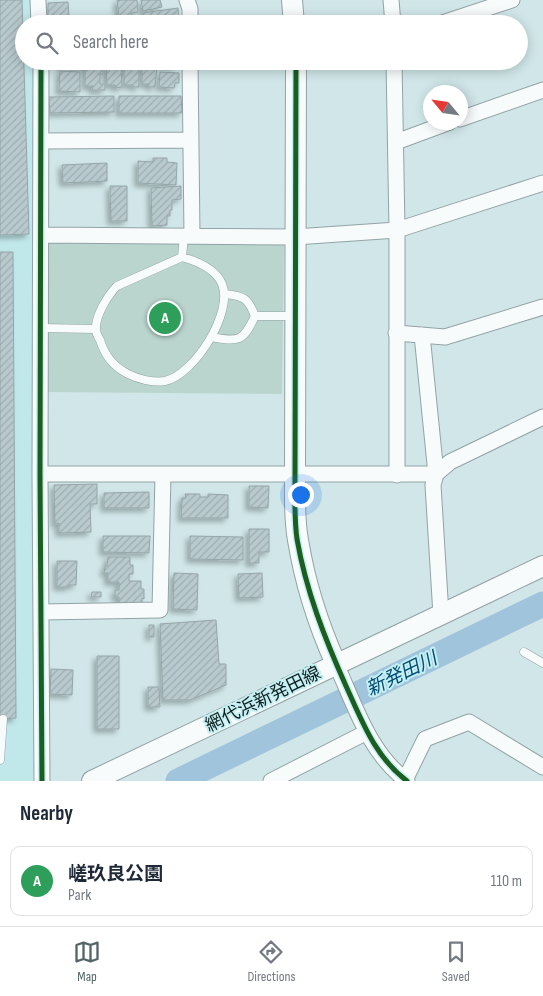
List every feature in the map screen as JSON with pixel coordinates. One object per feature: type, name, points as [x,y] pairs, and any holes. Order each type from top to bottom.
[{"type":"street","points":[[38,0],[39,15]]},
{"type":"street","points":[[187,0],[190,15]]},
{"type":"street","points":[[292,0],[293,15]]},
{"type":"street","points":[[391,0],[392,15]]},
{"type":"street","points":[[466,15],[512,0]]},
{"type":"street","points":[[41,70],[40,474],[42,781]]},
{"type":"street","points":[[188,236],[191,140],[190,70]]},
{"type":"street","points":[[296,70],[295,475],[297,538],[312,600],[324,638],[378,753],[406,780],[426,739],[469,722],[543,768]]},
{"type":"street","points":[[394,70],[397,230],[397,475]]},
{"type":"street","points":[[468,116],[543,90]]},
{"type":"street","points":[[396,142],[428,130]]},
{"type":"street","points":[[41,141],[191,140]]},
{"type":"street","points":[[41,235],[295,237],[397,230],[543,183]]},
{"type":"street","points":[[396,333],[445,337],[543,307]]},
{"type":"street","points":[[422,335],[436,474],[433,485],[441,615]]},
{"type":"street","points":[[40,474],[436,474],[450,462],[543,417]]},
{"type":"street","points":[[41,612],[160,610],[163,474]]},
{"type":"street","name":"網代浜新発田線","points":[[92,781],[339,672],[441,615],[543,566]]},
{"type":"street","points":[[271,781],[367,732]]},
{"type":"lane","points":[[182,257],[188,236]]},
{"type":"lane","points":[[182,257],[193,260],[212,271],[222,283],[225,294],[211,337],[202,353],[178,376],[165,381],[148,381],[134,377],[115,365],[104,353],[96,329],[102,307],[110,293],[117,286],[182,257]]},
{"type":"lane","points":[[211,337],[231,341],[240,338],[247,333],[255,316],[250,304],[246,300],[238,295],[225,294]]},
{"type":"lane","points":[[255,316],[295,316]]},
{"type":"lane","points":[[41,328],[96,329]]},
{"type":"lane","points":[[524,652],[543,663]]},
{"type":"lane","points":[[0,760],[3,718]]},
{"type":"shaded area","points":[[0,0],[30,0],[31,15],[15,15],[15,70],[34,70],[34,781],[0,781]]},
{"type":"green space","points":[[47,243],[284,244],[282,394],[45,392]]},
{"type":"building","points":[[0,0],[22,0],[22,15],[15,15],[15,70],[24,70],[29,234],[0,235]]},
{"type":"building","points":[[117,0],[137,0],[138,12],[131,13],[131,15],[119,15]]},
{"type":"building","points":[[141,0],[160,0],[162,7],[143,11]]},
{"type":"building","points":[[68,2],[69,15],[48,15],[48,3]]},
{"type":"building","points":[[178,8],[179,15],[143,15],[143,13]]},
{"type":"building","points":[[85,70],[103,70],[103,74],[100,74],[100,84],[105,84],[105,90],[92,90],[93,86],[85,86]]},
{"type":"building","points":[[106,70],[121,70],[122,87],[116,88],[115,85],[107,85]]},
{"type":"building","points":[[124,70],[139,70],[139,87],[124,85]]},
{"type":"building","points":[[142,70],[157,70],[155,87],[149,87],[149,84],[142,84]]},
{"type":"building","points":[[60,71],[80,72],[80,92],[59,91]]},
{"type":"building","points":[[160,72],[179,73],[179,83],[175,83],[174,88],[159,87]]},
{"type":"building","points":[[114,96],[114,112],[50,113],[49,97]]},
{"type":"building","points":[[119,96],[181,96],[182,113],[119,113]]},
{"type":"building","points":[[153,158],[167,158],[167,162],[177,163],[176,185],[138,183],[138,161],[153,162]]},
{"type":"building","points":[[107,163],[107,181],[63,183],[62,165]]},
{"type":"building","points":[[110,186],[127,186],[127,221],[111,221]]},
{"type":"building","points":[[181,186],[181,199],[172,200],[172,210],[170,210],[170,216],[167,216],[167,225],[152,226],[151,188]]},
{"type":"building","points":[[0,252],[13,252],[16,718],[0,719]]},
{"type":"building","points":[[97,484],[97,504],[90,504],[91,532],[59,533],[59,523],[55,524],[54,485]]},
{"type":"building","points":[[249,486],[269,486],[268,508],[249,507]]},
{"type":"building","points":[[149,492],[149,508],[104,508],[104,493]]},
{"type":"building","points":[[185,494],[200,494],[200,497],[208,497],[208,494],[228,495],[228,518],[181,518],[182,498],[186,498]]},
{"type":"building","points":[[249,529],[269,529],[269,552],[259,552],[259,563],[249,563]]},
{"type":"building","points":[[103,536],[150,536],[149,553],[103,552]]},
{"type":"building","points":[[190,536],[243,537],[243,560],[190,559]]},
{"type":"building","points":[[108,557],[130,557],[130,565],[133,565],[133,574],[129,574],[129,581],[141,581],[141,589],[144,589],[142,604],[119,603],[119,597],[115,597],[115,590],[119,590],[119,582],[108,582],[108,573],[104,573]]},
{"type":"building","points":[[57,561],[77,561],[76,585],[57,587]]},
{"type":"building","points":[[174,573],[198,574],[197,610],[173,609]]},
{"type":"building","points":[[262,573],[263,597],[239,598],[238,574]]},
{"type":"building","points":[[92,592],[101,592],[101,597],[91,597]]},
{"type":"building","points":[[216,620],[219,664],[226,664],[226,685],[190,700],[163,700],[160,624]]},
{"type":"building","points":[[149,625],[154,625],[154,637],[149,637]]},
{"type":"building","points":[[97,656],[119,656],[119,729],[97,729]]},
{"type":"building","points":[[51,669],[73,670],[72,695],[50,694]]},
{"type":"building","points":[[148,687],[159,687],[160,707],[148,707]]},
{"type":"waterway","name":"新発田川","points":[[178,781],[543,604]]},
{"type":"cycle path","points":[[41,70],[40,474],[42,781]]},
{"type":"cycle path","points":[[296,70],[295,523],[297,539],[317,614],[358,712],[378,750],[386,761],[407,781]]},
{"type":"place","name":"嵯玖良公園","points":[[165,318]]}]
